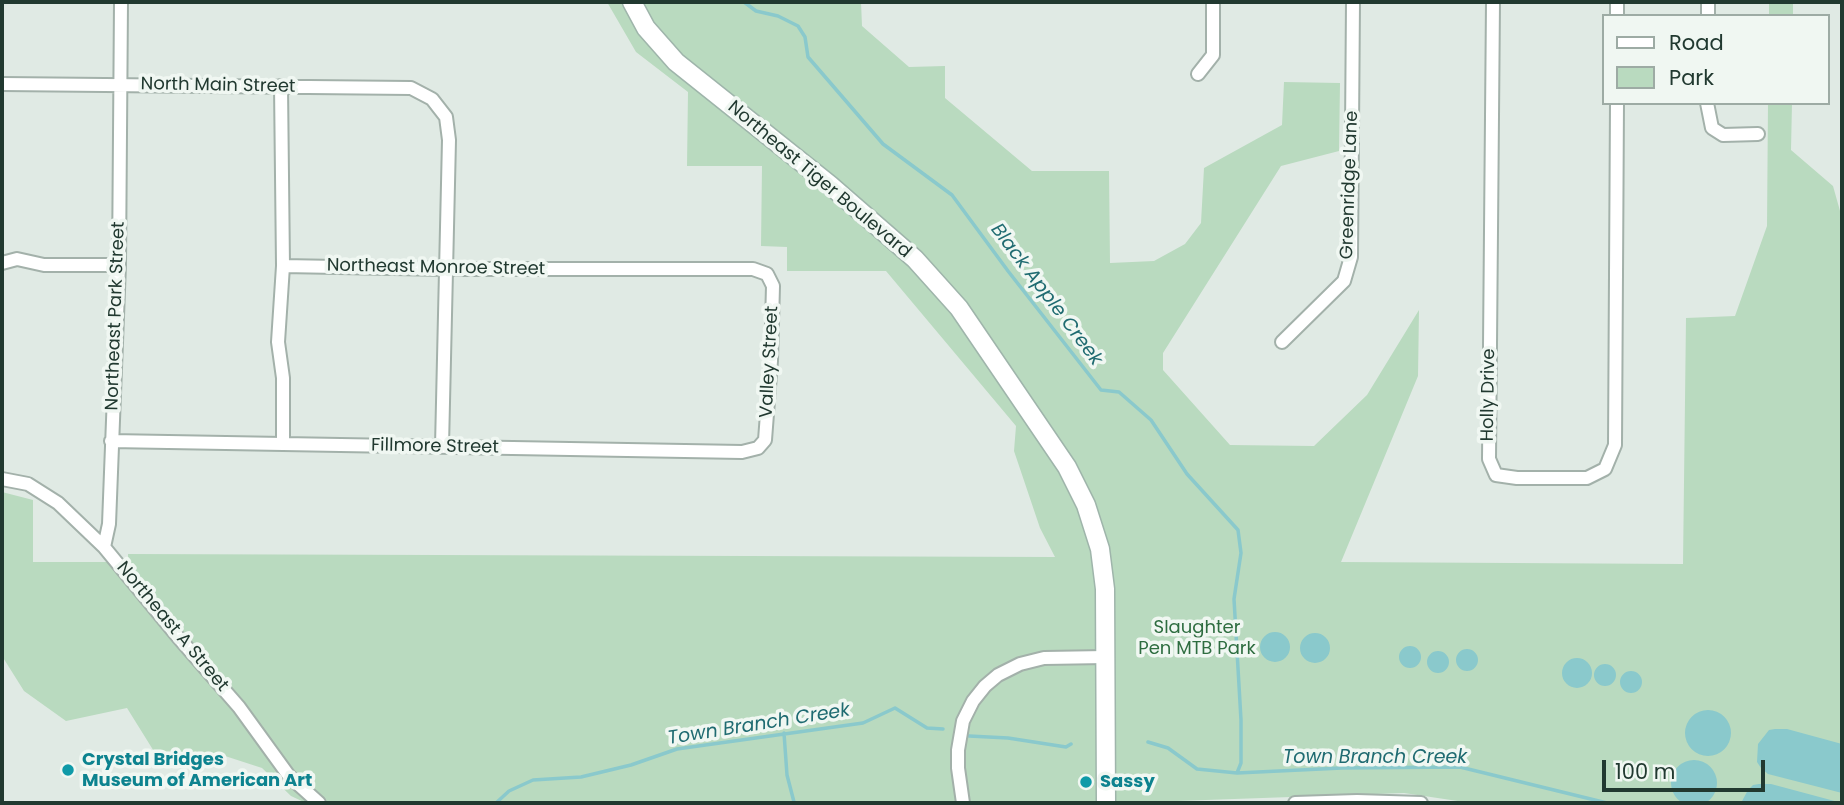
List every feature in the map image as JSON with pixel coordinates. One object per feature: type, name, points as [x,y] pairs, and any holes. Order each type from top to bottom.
[{"type":"street","name":"Northeast Park Street","points":[[104,547],[109,524],[118,265],[121,2]]},
{"type":"street","name":"Northeast Tiger Boulevard","points":[[632,2],[646,28],[676,62],[830,185],[906,251],[959,307],[1067,467],[1086,505],[1100,549],[1104,576],[1106,803]]},
{"type":"street","points":[[1198,74],[1213,55],[1213,2]]},
{"type":"street","name":"Greenridge Lane","points":[[1282,342],[1344,281],[1351,257],[1353,2]]},
{"type":"street","name":"Holly Drive","points":[[1493,2],[1489,459],[1496,475],[1517,478],[1587,478],[1605,469],[1615,445],[1617,105]]},
{"type":"street","name":"North Main Street","points":[[2,84],[411,88],[432,99],[446,117],[449,140],[447,269]]},
{"type":"street","points":[[281,86],[283,265],[278,342],[283,378],[283,444]]},
{"type":"street","points":[[1707,105],[1712,128],[1723,135],[1758,134]]},
{"type":"street","points":[[2,263],[17,259],[44,265],[118,265]]},
{"type":"street","name":"Northeast Monroe Street","points":[[283,265],[447,269],[753,269],[766,274]]},
{"type":"street","points":[[442,446],[447,269]]},
{"type":"street","name":"Valley Street","points":[[758,448],[765,440],[771,361],[773,286],[766,274]]},
{"type":"street","name":"Fillmore Street","points":[[111,441],[742,452],[758,448]]},
{"type":"street","name":"Northeast A Street","points":[[2,479],[28,484],[58,503],[104,547],[177,637],[239,707],[289,776],[319,803]]},
{"type":"street","points":[[963,803],[958,750],[963,721],[985,686],[1020,664],[1044,658],[1106,657]]},
{"type":"street","points":[[1295,803],[1421,803]]},
{"type":"green space","name":"Slaughter Pen MTB Park","points":[[607,2],[861,2],[862,26],[909,67],[945,66],[945,98],[1032,171],[1109,171],[1110,263],[1154,261],[1185,244],[1201,223],[1204,168],[1282,125],[1284,82],[1340,83],[1339,151],[1281,166],[1163,353],[1163,370],[1230,445],[1314,446],[1367,395],[1419,310],[1418,376],[1341,562],[1683,564],[1686,318],[1735,316],[1767,226],[1768,105],[1792,105],[1791,150],[1833,186],[1842,218],[1842,803],[1471,803],[1404,793],[1121,803],[306,803],[291,796],[262,768],[225,756],[155,753],[127,708],[66,721],[24,691],[2,656],[2,492],[33,500],[33,562],[128,562],[128,554],[1055,557],[1040,528],[1014,451],[1016,426],[886,271],[787,271],[787,247],[761,246],[762,166],[687,166],[688,92],[636,52]]},
{"type":"green space","points":[[1769,2],[1793,2],[1793,14],[1769,14]]},
{"type":"water","points":[[1275,632],[1286,636],[1290,647],[1286,658],[1275,662],[1264,658],[1260,647],[1264,636]]},
{"type":"water","points":[[1315,633],[1326,637],[1330,648],[1326,659],[1315,663],[1304,659],[1300,648],[1304,637]]},
{"type":"water","points":[[1410,646],[1418,649],[1421,657],[1418,665],[1410,668],[1402,665],[1399,657],[1402,649]]},
{"type":"water","points":[[1467,649],[1475,652],[1478,660],[1475,668],[1467,671],[1459,668],[1456,660],[1459,652]]},
{"type":"water","points":[[1438,651],[1446,654],[1449,662],[1446,670],[1438,673],[1430,670],[1427,662],[1430,654]]},
{"type":"water","points":[[1577,658],[1588,662],[1592,673],[1588,684],[1577,688],[1566,684],[1562,673],[1566,662]]},
{"type":"water","points":[[1605,664],[1613,667],[1616,675],[1613,683],[1605,686],[1597,683],[1594,675],[1597,667]]},
{"type":"water","points":[[1631,671],[1639,674],[1642,682],[1639,690],[1631,693],[1623,690],[1620,682],[1623,674]]},
{"type":"water","points":[[1708,710],[1724,717],[1731,733],[1724,749],[1708,756],[1692,749],[1685,733],[1692,717]]},
{"type":"water","points":[[1787,729],[1842,744],[1842,793],[1768,774],[1761,768],[1757,762],[1758,744],[1769,730]]},
{"type":"water","points":[[1694,760],[1710,767],[1717,783],[1710,799],[1694,806],[1678,799],[1671,783],[1678,767]]},
{"type":"water","points":[[1759,784],[1771,784],[1842,803],[1741,803],[1748,790]]},
{"type":"waterway","name":"Black Apple Creek","points":[[744,2],[756,11],[778,16],[798,26],[805,37],[808,57],[883,144],[952,195],[1101,390],[1119,392],[1151,420],[1187,474],[1238,530],[1241,553],[1234,599],[1241,763],[1237,773]]},
{"type":"waterway","name":"Town Branch Creek","points":[[496,803],[509,791],[533,780],[581,777],[631,765],[677,749],[863,723],[895,708],[927,728],[943,729]]},
{"type":"waterway","points":[[784,733],[787,775],[794,802]]},
{"type":"waterway","name":"Town Branch Creek","points":[[969,736],[1008,738],[1066,747],[1071,744]]},
{"type":"waterway","name":"Town Branch Creek","points":[[1148,742],[1168,748],[1197,769],[1237,773],[1342,768],[1460,767],[1607,803]]},
{"type":"place","name":"Crystal Bridges Museum of American Art","points":[[68,770]]},
{"type":"place","name":"Sassy","points":[[1086,782]]}]
